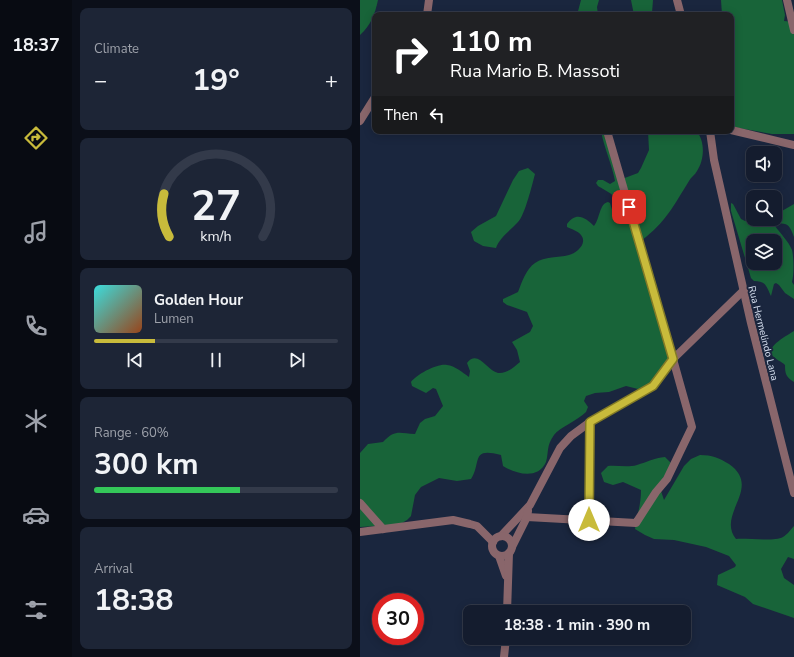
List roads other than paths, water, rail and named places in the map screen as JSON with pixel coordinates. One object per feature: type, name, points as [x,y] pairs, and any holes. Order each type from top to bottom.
[{"type":"street","points":[[428,12],[430,0]]},
{"type":"street","points":[[677,0],[680,12]]},
{"type":"street","points":[[787,0],[793,19],[794,30]]},
{"type":"street","points":[[360,121],[372,102]]},
{"type":"street","points":[[734,131],[794,145]]},
{"type":"street","points":[[527,516],[636,523],[656,492],[667,479],[692,427],[608,134]]},
{"type":"street","name":"Rua Hermelindo Lana","points":[[710,134],[714,160],[744,290],[794,493]]},
{"type":"street","points":[[499,556],[504,556],[510,550],[527,516],[530,505],[560,448],[571,436],[590,422],[653,386],[673,359],[744,290]]},
{"type":"street","points":[[589,520],[590,422]]},
{"type":"street","points":[[360,503],[383,529]]},
{"type":"street","points":[[508,580],[499,556],[493,550],[498,538],[530,505]]},
{"type":"street","points":[[360,532],[453,520],[470,524],[498,538],[509,540],[510,550],[507,605]]},
{"type":"street","points":[[504,657],[505,645]]}]
